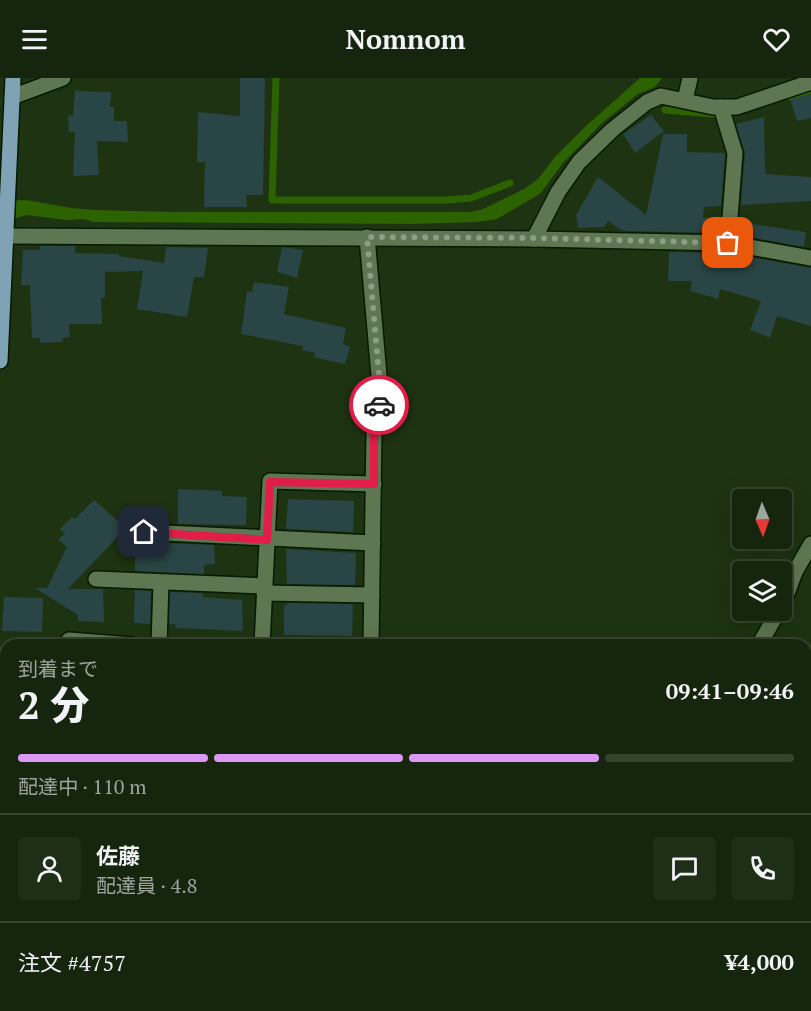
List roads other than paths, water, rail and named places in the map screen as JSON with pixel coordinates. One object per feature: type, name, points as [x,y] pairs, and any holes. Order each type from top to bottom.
[{"type":"main road","points":[[0,361],[6,232],[5,193],[13,78]]},
{"type":"street","points":[[12,97],[63,78]]},
{"type":"street","points":[[685,100],[690,78]]},
{"type":"street","points":[[534,238],[558,192],[579,162],[612,130],[647,102],[661,96],[721,107],[737,107],[811,82]]},
{"type":"street","points":[[721,107],[735,153],[728,243]]},
{"type":"street","points":[[6,232],[534,238],[728,243],[811,258]]},
{"type":"street","points":[[367,237],[380,387],[379,410],[374,431],[371,639]]},
{"type":"street","points":[[262,639],[270,482],[374,484]]},
{"type":"street","points":[[144,532],[267,540],[373,543]]},
{"type":"street","points":[[792,581],[811,544]]},
{"type":"street","points":[[96,579],[372,595]]},
{"type":"street","points":[[159,639],[160,583]]},
{"type":"street","points":[[762,639],[773,621]]},
{"type":"waterway","points":[[276,78],[272,200],[447,200],[471,198],[510,183]]},
{"type":"waterway","points":[[790,97],[811,90]]},
{"type":"waterway","points":[[665,110],[725,115]]}]
